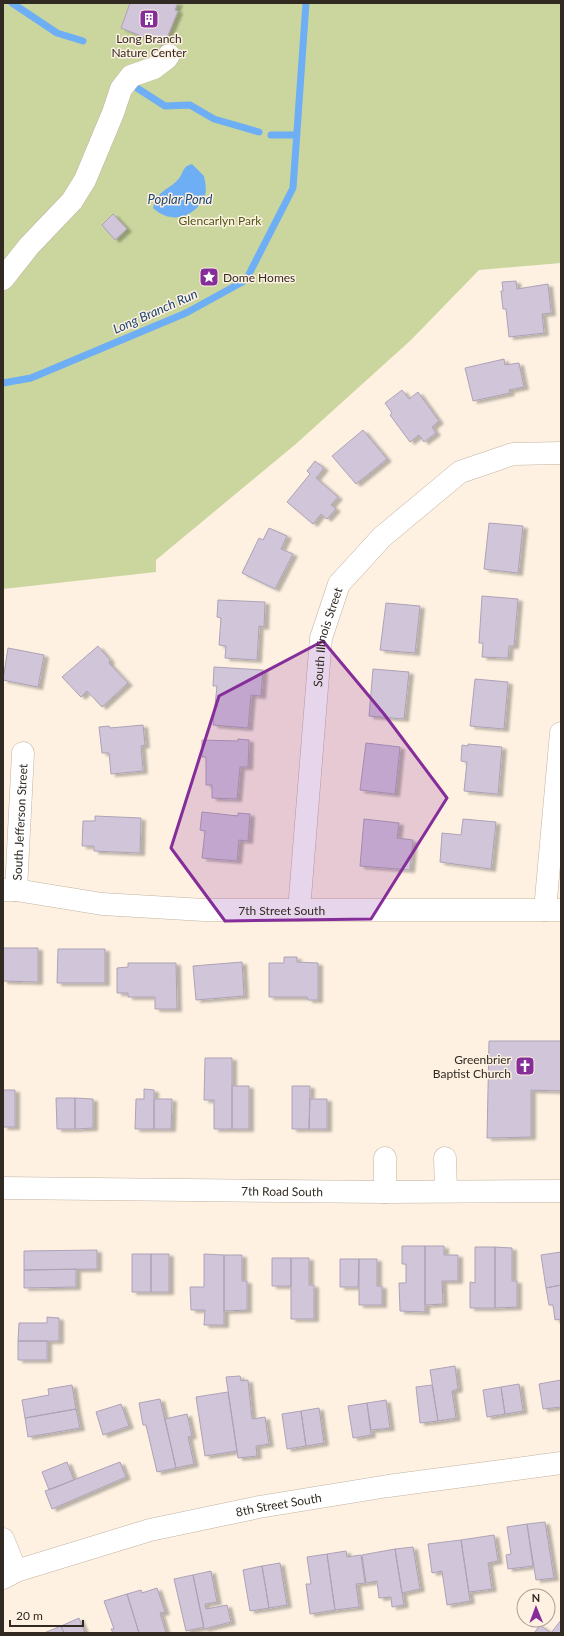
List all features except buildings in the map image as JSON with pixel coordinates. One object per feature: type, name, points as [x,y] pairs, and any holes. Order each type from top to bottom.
[{"type":"street","points":[[8,276],[28,246],[72,201],[85,180],[113,113],[121,89],[131,76],[154,68],[169,55]]},
{"type":"street","name":"South Illinois Street","points":[[299,910],[321,638],[339,584],[382,537],[460,472],[514,454],[561,453]]},
{"type":"street","points":[[553,910],[561,733]]},
{"type":"street","name":"South Jefferson Street","points":[[9,890],[23,753]]},
{"type":"street","name":"7th Street South","points":[[9,890],[102,904],[204,910],[553,910]]},
{"type":"street","points":[[385,1158],[385,1192]]},
{"type":"street","points":[[445,1158],[446,1191]]},
{"type":"street","name":"7th Road South","points":[[3,1188],[385,1192],[561,1191]]},
{"type":"street","name":"8th Street South","points":[[9,1574],[150,1530],[259,1507],[388,1486],[561,1463]]},
{"type":"street","points":[[3,1539],[9,1574]]},
{"type":"highlighted area","points":[[323,641],[384,714],[447,798],[371,919],[225,921],[171,848],[219,696]]},
{"type":"green space","name":"Glencarlyn Park","points":[[3,3],[561,3],[561,263],[479,270],[411,340],[297,443],[156,560],[156,572],[3,589]]},
{"type":"water","name":"Poplar Pond","points":[[192,164],[204,176],[206,186],[205,195],[196,209],[189,214],[175,217],[167,216],[153,208],[161,193],[180,177],[185,167]]},
{"type":"waterway","points":[[12,3],[57,33],[83,41]]},
{"type":"waterway","name":"Long Branch Run","points":[[3,383],[31,378],[186,313],[246,280],[293,188],[306,3]]},
{"type":"waterway","points":[[137,88],[165,106],[190,105],[214,119],[259,132]]},
{"type":"waterway","points":[[271,135],[297,135]]},
{"type":"place","name":"Long Branch Nature Center","points":[[149,19]]},
{"type":"place","name":"Dome Homes","points":[[209,277]]},
{"type":"place","name":"Greenbrier Baptist Church","points":[[525,1066]]}]
